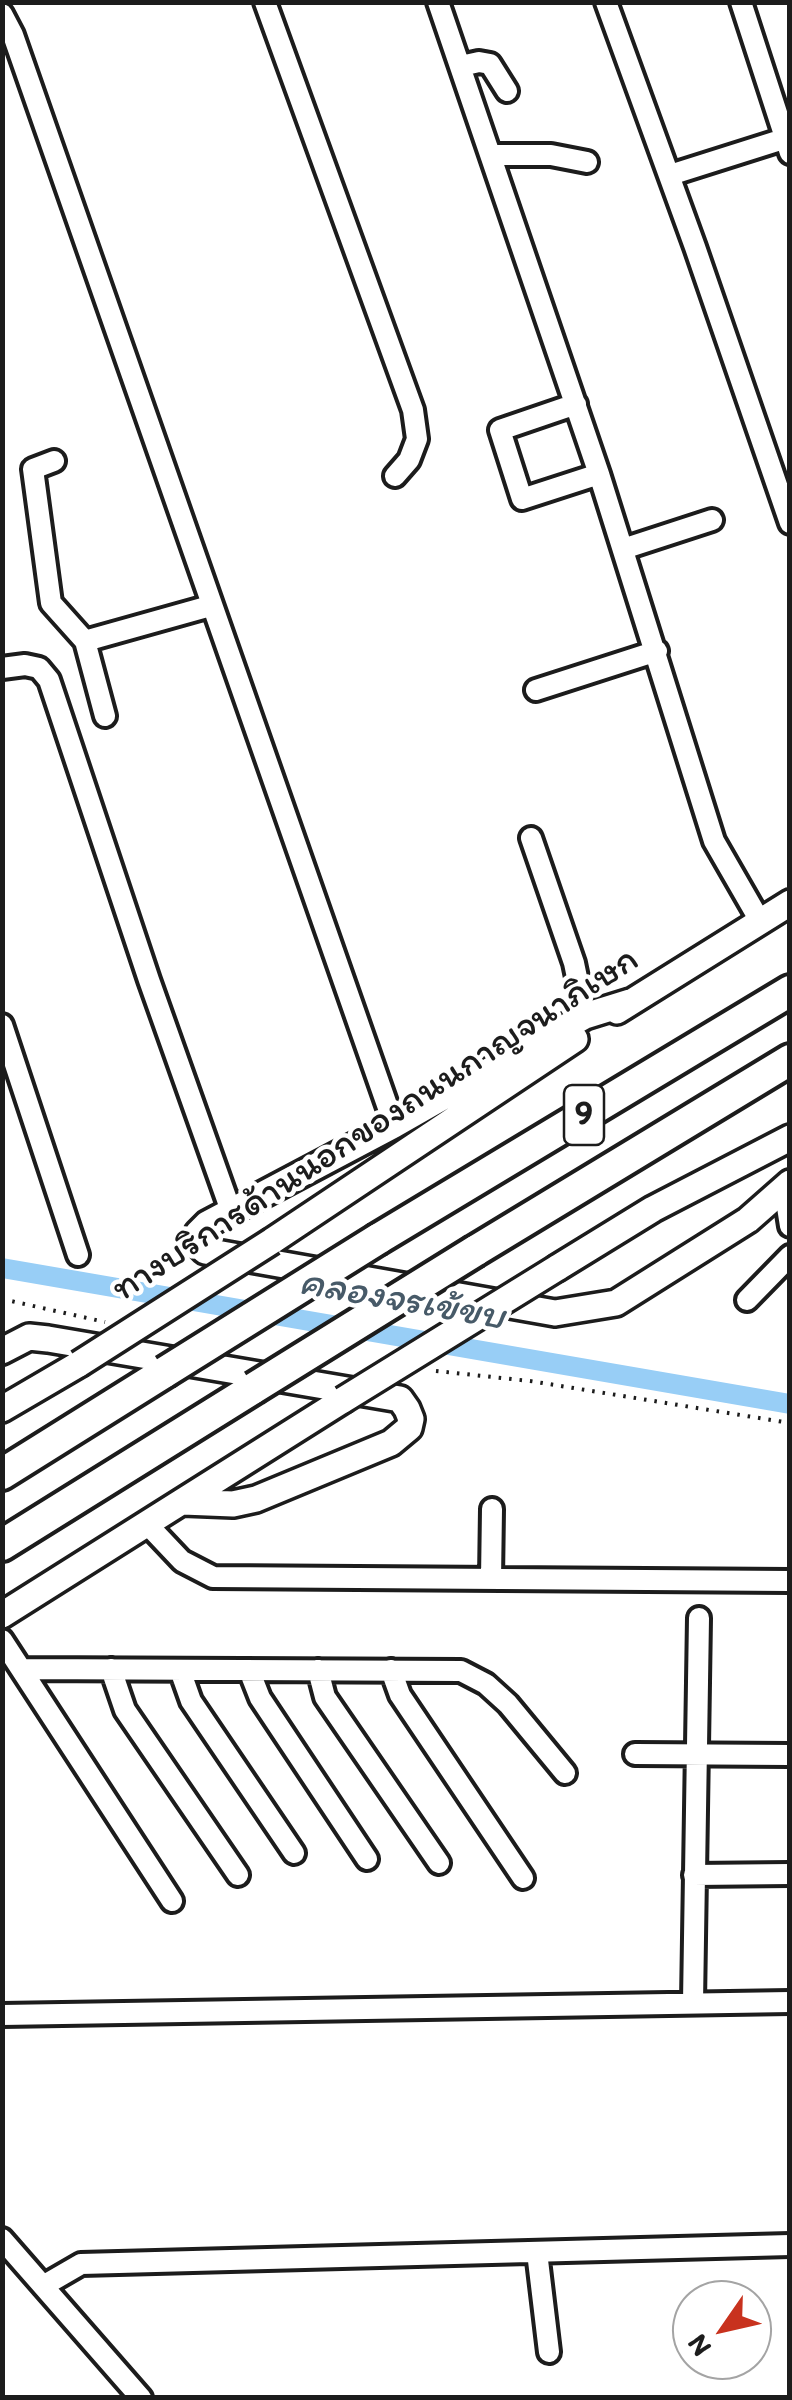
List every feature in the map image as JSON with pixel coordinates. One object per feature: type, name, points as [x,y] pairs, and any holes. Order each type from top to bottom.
[{"type":"highway","name":"9","points":[[2,1474],[378,1239],[790,991]]},
{"type":"highway","name":"9","points":[[2,1545],[475,1250],[790,1060]]},
{"type":"main road","name":"ทางบริการด้านนอกของถนนกาญจนาภิเษก","points":[[2,1409],[272,1241],[630,1002],[790,903]]},
{"type":"main road","points":[[630,1002],[586,1016],[231,1212],[198,1233],[199,1245],[205,1251],[556,1313],[616,1303],[748,1220],[787,1185]]},
{"type":"main road","points":[[2,1615],[557,1268],[653,1210],[790,1138]]},
{"type":"main road","points":[[2,1351],[29,1338],[48,1339],[400,1399],[407,1408],[409,1428],[391,1443],[256,1499],[233,1504],[183,1502]]},
{"type":"street","points":[[264,2],[413,410],[417,440],[409,460],[395,476]]},
{"type":"street","points":[[438,2],[624,549],[714,841],[760,921]]},
{"type":"street","points":[[606,2],[790,523]]},
{"type":"street","points":[[670,175],[788,143],[742,2]]},
{"type":"street","points":[[2,14],[13,36],[394,1125]]},
{"type":"street","points":[[460,66],[490,64],[507,91]]},
{"type":"street","points":[[491,155],[551,155],[587,162]]},
{"type":"street","points":[[576,404],[500,430],[522,498],[599,474]]},
{"type":"street","points":[[54,460],[33,469],[51,603],[85,641],[105,716]]},
{"type":"street","points":[[624,549],[712,520]]},
{"type":"street","points":[[85,641],[210,606]]},
{"type":"street","points":[[536,690],[656,650]]},
{"type":"street","points":[[2,668],[39,668],[49,680],[231,1212]]},
{"type":"street","points":[[532,838],[574,964],[586,1016]]},
{"type":"street","points":[[2,1025],[78,1255]]},
{"type":"street","points":[[787,1185],[790,1226]]},
{"type":"street","points":[[747,1300],[790,1256]]},
{"type":"street","points":[[491,1580],[492,1509]]},
{"type":"street","points":[[147,1524],[182,1561],[212,1576],[790,1580]]},
{"type":"street","points":[[693,2002],[699,1618]]},
{"type":"street","points":[[2,1640],[172,1901]]},
{"type":"street","points":[[22,1669],[461,1670],[486,1684],[508,1704],[564,1773]]},
{"type":"street","points":[[111,1670],[125,1710],[238,1876]]},
{"type":"street","points":[[180,1670],[191,1701],[294,1853]]},
{"type":"street","points":[[249,1670],[260,1698],[367,1859]]},
{"type":"street","points":[[318,1670],[325,1697],[439,1864]]},
{"type":"street","points":[[392,1670],[400,1696],[523,1878]]},
{"type":"street","points":[[635,1754],[790,1755]]},
{"type":"street","points":[[694,1875],[790,1874]]},
{"type":"street","points":[[2,2014],[790,2002]]},
{"type":"street","points":[[2,2239],[11,2260],[43,2286],[141,2398]]},
{"type":"street","points":[[43,2286],[81,2264],[790,2245]]},
{"type":"street","points":[[537,2252],[549,2352]]},
{"type":"waterway","name":"คลองจรเข้ขบ","points":[[2,1268],[790,1404]]}]
